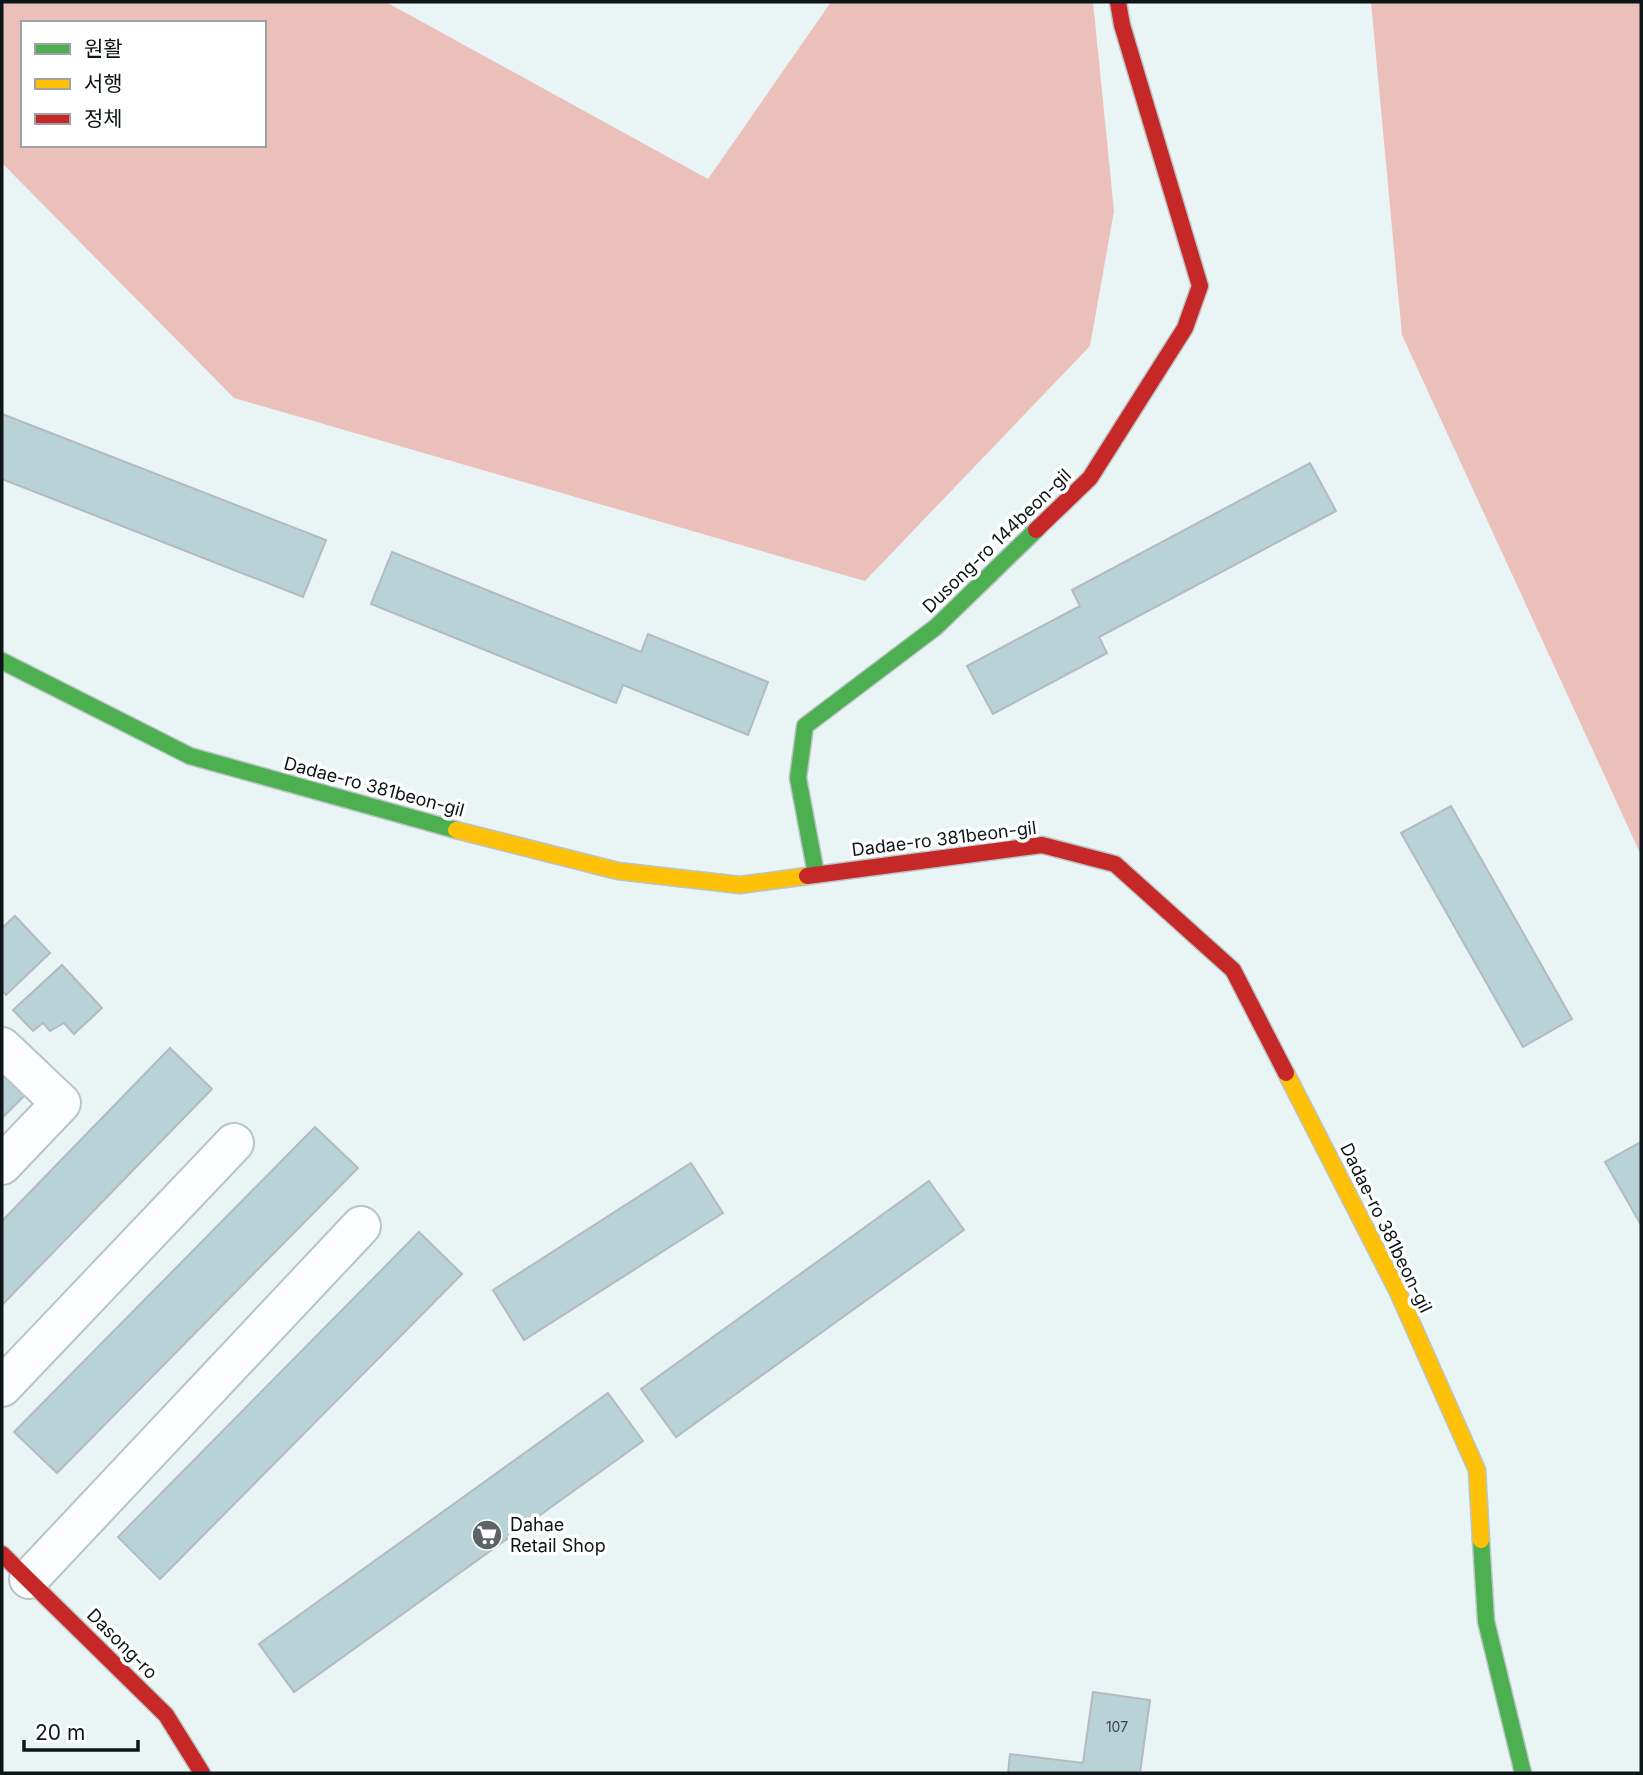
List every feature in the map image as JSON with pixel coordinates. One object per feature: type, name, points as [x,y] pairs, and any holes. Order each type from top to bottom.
[{"type":"street","name":"Dusong-ro 144beon-gil","points":[[816,874],[798,778],[805,726],[936,627],[1090,478],[1185,328],[1200,286],[1122,24],[1118,2]]},
{"type":"street","name":"Dadae-ro 381beon-gil","points":[[2,661],[190,756],[441,826],[618,871],[740,885],[1042,845],[1115,864],[1233,970],[1397,1290],[1477,1470],[1486,1621],[1522,1773]]},
{"type":"street","points":[[2,1047],[61,1103],[2,1165]]},
{"type":"street","points":[[2,1387],[234,1143]]},
{"type":"street","points":[[29,1579],[361,1226]]},
{"type":"street","name":"Dasong-ro","points":[[2,1554],[166,1716],[202,1773]]},
{"type":"shaded area","points":[[2,2],[386,2],[708,179],[831,2],[1093,2],[1114,211],[1090,346],[865,581],[234,398],[2,163]]},
{"type":"shaded area","points":[[1371,2],[1641,2],[1641,855],[1402,335]]},
{"type":"building","points":[[2,414],[326,540],[303,597],[2,479]]},
{"type":"building","points":[[1310,463],[1336,511],[1099,637],[1107,653],[993,714],[967,666],[1080,606],[1072,590]]},
{"type":"building","points":[[392,552],[641,652],[648,634],[768,682],[748,735],[623,685],[616,703],[371,604]]},
{"type":"building","points":[[1451,806],[1572,1019],[1523,1047],[1401,833]]},
{"type":"building","points":[[15,916],[50,953],[6,995],[2,990],[2,928]]},
{"type":"building","points":[[62,965],[102,1008],[74,1034],[64,1023],[50,1031],[43,1023],[33,1031],[13,1010]]},
{"type":"building","points":[[170,1048],[212,1089],[2,1305],[2,1221]]},
{"type":"building","points":[[2,1053],[34,1086],[2,1118]]},
{"type":"building","points":[[315,1127],[358,1168],[57,1473],[14,1432]]},
{"type":"building","points":[[1641,1142],[1641,1225],[1605,1162]]},
{"type":"building","points":[[691,1163],[723,1213],[524,1340],[493,1290]]},
{"type":"building","points":[[929,1181],[964,1230],[676,1437],[641,1389]]},
{"type":"building","points":[[419,1232],[462,1274],[160,1579],[118,1537]]},
{"type":"building","points":[[608,1393],[643,1441],[294,1692],[259,1644]]},
{"type":"building","points":[[1093,1692],[1150,1700],[1140,1773],[1008,1773],[1010,1754],[1083,1763]]},
{"type":"traffic: fast","points":[[816,874],[798,778],[805,726],[936,627],[1036,530]]},
{"type":"traffic: fast","points":[[2,661],[190,756],[456,830]]},
{"type":"traffic: fast","points":[[1481,1540],[1486,1621],[1523,1773]]},
{"type":"traffic: slow","points":[[456,830],[618,871],[740,885],[807,876]]},
{"type":"traffic: slow","points":[[1286,1073],[1397,1290],[1477,1470],[1481,1540]]},
{"type":"traffic: jam","points":[[1036,530],[1090,478],[1185,328],[1200,286],[1122,25],[1118,2]]},
{"type":"traffic: jam","points":[[807,876],[1042,845],[1115,864],[1233,970],[1286,1073]]},
{"type":"traffic: jam","points":[[2,1554],[166,1715],[202,1773]]},
{"type":"place","name":"Dahae Retail Shop","points":[[487,1535]]}]
